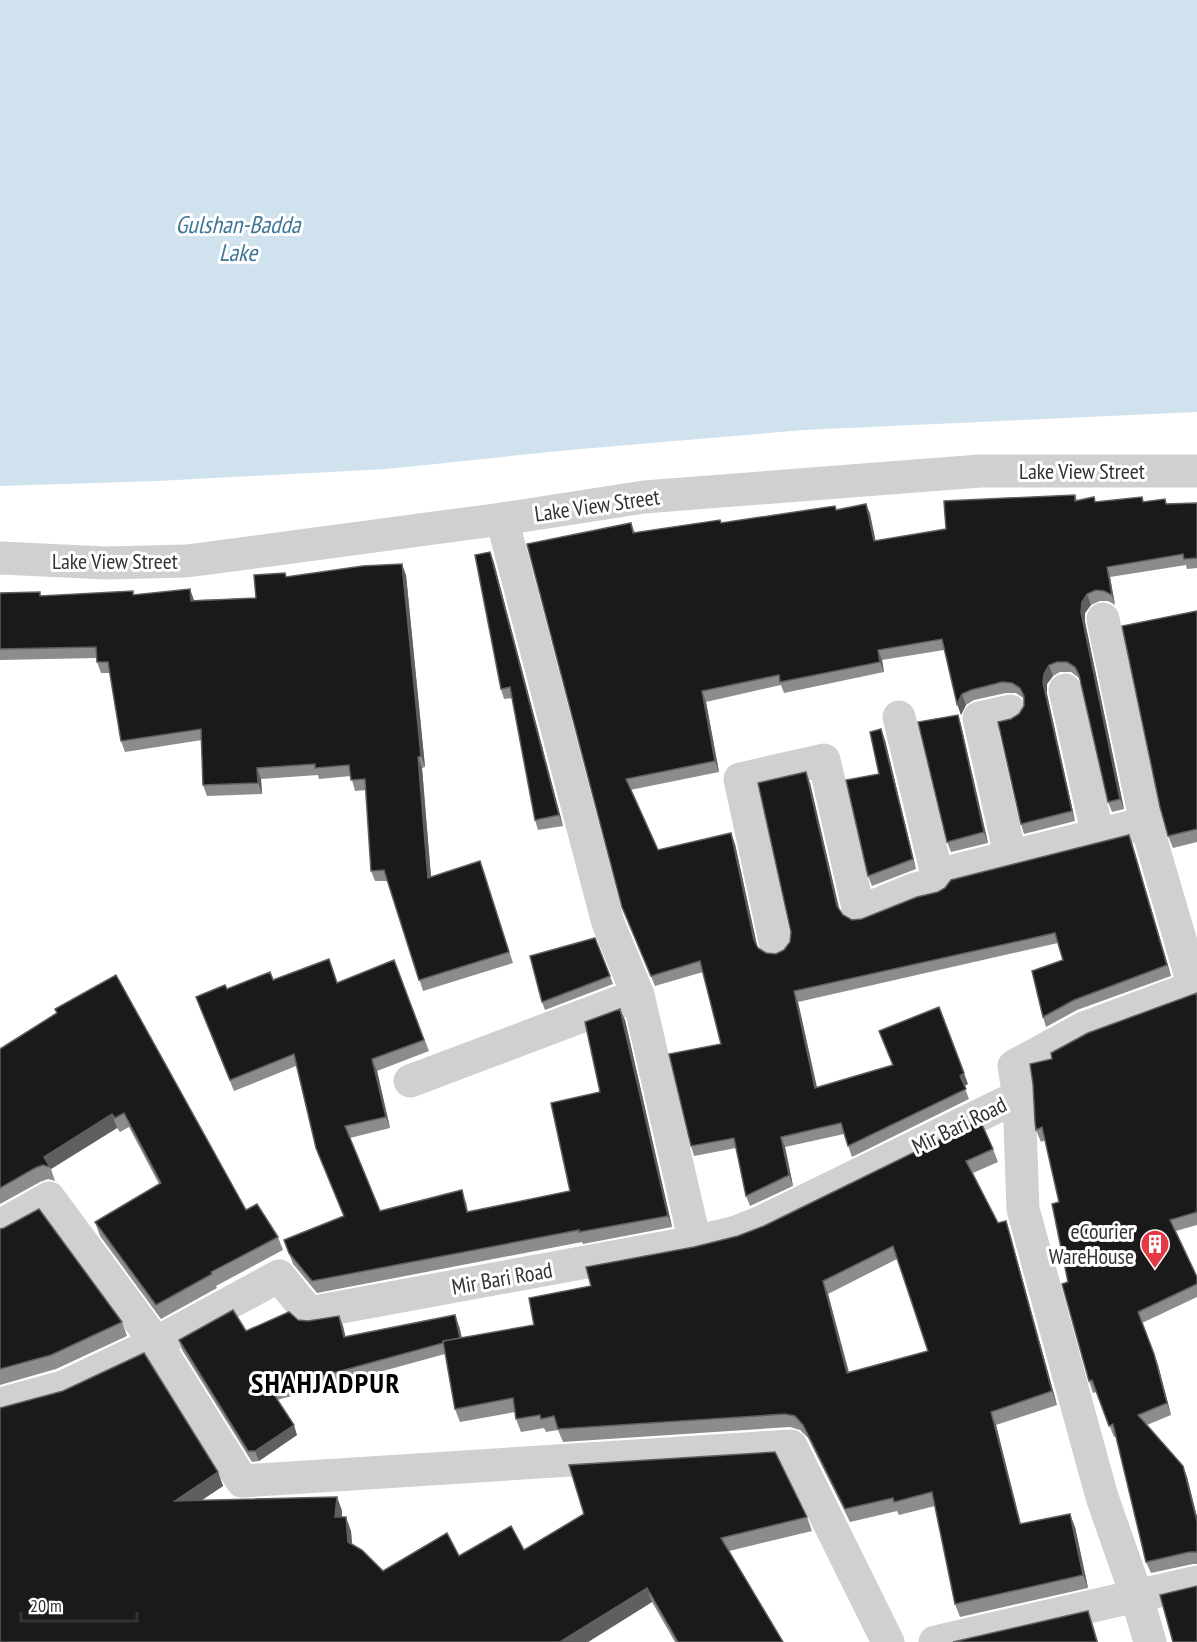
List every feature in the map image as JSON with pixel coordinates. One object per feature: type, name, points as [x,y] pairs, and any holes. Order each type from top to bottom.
[{"type":"street","name":"Lake View Street","points":[[0,558],[106,563],[187,561],[502,519],[644,497],[980,471],[1197,471]]},
{"type":"street","points":[[502,519],[608,923],[638,995],[695,1242]]},
{"type":"street","points":[[1103,619],[1146,823],[1196,986],[1084,1028],[1014,1066],[1019,1096],[1023,1209],[1102,1497],[1137,1597],[1150,1642]]},
{"type":"street","points":[[1065,690],[1098,836]]},
{"type":"street","points":[[1010,711],[979,718],[1010,855]]},
{"type":"street","points":[[776,946],[740,779],[824,760],[859,912],[915,889],[937,885],[937,875],[900,717]]},
{"type":"street","points":[[937,875],[1146,823]]},
{"type":"street","points":[[410,1081],[638,995]]},
{"type":"street","name":"Mir Bari Road","points":[[0,1404],[63,1387],[156,1343],[279,1276],[309,1313],[695,1242],[736,1232],[761,1222],[1019,1096]]},
{"type":"street","points":[[0,1226],[49,1198],[156,1343],[242,1481],[791,1446],[888,1642]]},
{"type":"street","points":[[935,1642],[1197,1582]]},
{"type":"water","name":"Gulshan-Badda Lake","points":[[0,0],[1197,0],[1197,412],[804,430],[569,450],[387,469],[157,481],[0,486]]},
{"type":"building","points":[[1075,495],[1075,501],[1094,497],[1095,502],[1142,497],[1143,502],[1165,499],[1166,504],[1197,503],[1197,558],[1184,559],[1183,554],[1107,567],[1112,595],[1096,590],[1087,594],[1082,602],[1081,612],[1120,799],[1108,802],[1079,675],[1075,667],[1067,662],[1057,662],[1049,665],[1044,674],[1043,683],[1072,811],[1021,824],[998,722],[1011,719],[1019,714],[1024,706],[1024,696],[1020,688],[1012,683],[1002,682],[962,694],[957,704],[942,639],[878,650],[880,662],[780,682],[779,675],[702,691],[715,761],[626,779],[658,850],[731,833],[754,940],[758,948],[766,953],[776,954],[784,950],[790,942],[791,932],[758,783],[806,772],[837,906],[843,915],[852,920],[862,919],[917,897],[938,892],[945,888],[951,880],[1129,835],[1167,965],[1074,1000],[1043,1017],[1032,971],[1063,960],[1055,933],[794,991],[815,1088],[893,1065],[879,1031],[939,1007],[964,1073],[960,1076],[966,1089],[848,1146],[841,1123],[781,1137],[789,1175],[746,1196],[734,1138],[691,1146],[669,1054],[721,1044],[700,961],[651,976],[622,907],[527,544],[631,523],[633,533],[835,506],[836,510],[866,504],[874,541],[946,529],[944,501]]},
{"type":"building","points":[[490,552],[559,815],[535,820],[510,687],[501,689],[475,555]]},
{"type":"building","points":[[402,564],[421,756],[418,757],[428,878],[480,861],[509,952],[419,980],[384,870],[371,871],[365,779],[351,780],[349,765],[315,768],[315,764],[257,768],[258,783],[203,785],[201,729],[121,741],[108,662],[97,662],[96,647],[0,649],[0,593],[40,592],[40,596],[133,591],[133,595],[190,589],[191,601],[256,598],[254,575],[285,573],[286,577],[363,566]]},
{"type":"building","points":[[1197,611],[1197,829],[1168,836],[1122,626]]},
{"type":"building","points":[[958,715],[984,832],[947,842],[918,722]]},
{"type":"building","points":[[881,729],[913,859],[868,876],[846,780],[879,774],[870,732]]},
{"type":"building","points":[[595,938],[610,976],[542,1002],[530,956]]},
{"type":"building","points":[[329,959],[337,983],[394,960],[424,1040],[372,1059],[386,1117],[345,1126],[380,1211],[462,1190],[467,1212],[570,1191],[551,1103],[600,1092],[585,1022],[620,1009],[668,1216],[579,1232],[579,1230],[312,1281],[289,1253],[284,1240],[344,1216],[316,1148],[294,1054],[230,1080],[196,997],[225,985],[227,989],[270,972],[273,980]]},
{"type":"building","points":[[116,975],[246,1210],[257,1204],[278,1237],[211,1272],[212,1274],[156,1305],[95,1222],[161,1183],[124,1113],[115,1118],[112,1114],[44,1157],[50,1167],[43,1165],[35,1168],[0,1188],[0,1049],[57,1013],[55,1009]]},
{"type":"building","points":[[1197,993],[1197,1212],[1170,1220],[1197,1277],[1197,1284],[1138,1312],[1154,1354],[1167,1403],[1138,1415],[1183,1466],[1197,1521],[1197,1552],[1146,1562],[1113,1424],[1109,1426],[1092,1380],[1089,1381],[1062,1284],[1068,1282],[1052,1204],[1059,1202],[1042,1127],[1036,1130],[1030,1064],[1052,1059],[1051,1053],[1088,1033]]},
{"type":"building","points":[[980,1120],[993,1149],[966,1161],[998,1223],[1006,1221],[1052,1391],[991,1412],[1020,1524],[1070,1514],[1083,1575],[955,1604],[932,1492],[894,1502],[893,1498],[845,1509],[803,1425],[795,1416],[785,1414],[558,1429],[554,1416],[541,1419],[540,1415],[516,1419],[513,1398],[455,1409],[443,1341],[534,1325],[529,1298],[591,1286],[586,1267],[694,1247],[738,1236],[764,1226]],"holes":[[[893,1246],[928,1351],[847,1373],[823,1281]]]},
{"type":"building","points":[[39,1209],[122,1322],[51,1355],[0,1369],[0,1229]]},
{"type":"building","points":[[233,1310],[246,1331],[289,1312],[298,1320],[308,1321],[339,1316],[344,1337],[455,1315],[460,1338],[271,1390],[294,1425],[255,1451],[248,1451],[179,1340]]},
{"type":"building","points":[[144,1353],[218,1472],[175,1501],[337,1497],[335,1517],[346,1517],[348,1542],[362,1550],[383,1571],[447,1533],[459,1556],[511,1526],[524,1550],[584,1514],[569,1465],[775,1452],[807,1517],[721,1538],[783,1642],[678,1642],[647,1588],[560,1642],[0,1642],[0,1408],[63,1391]]},
{"type":"building","points":[[1197,1586],[1197,1642],[1173,1642],[1160,1595]]},
{"type":"building","points":[[1088,1611],[1097,1642],[953,1642]]},
{"type":"place","name":"eCourier WareHouse","points":[[1155,1270]]},
{"type":"district","name":"SHAHJADPUR","points":[[326,1382]]}]
